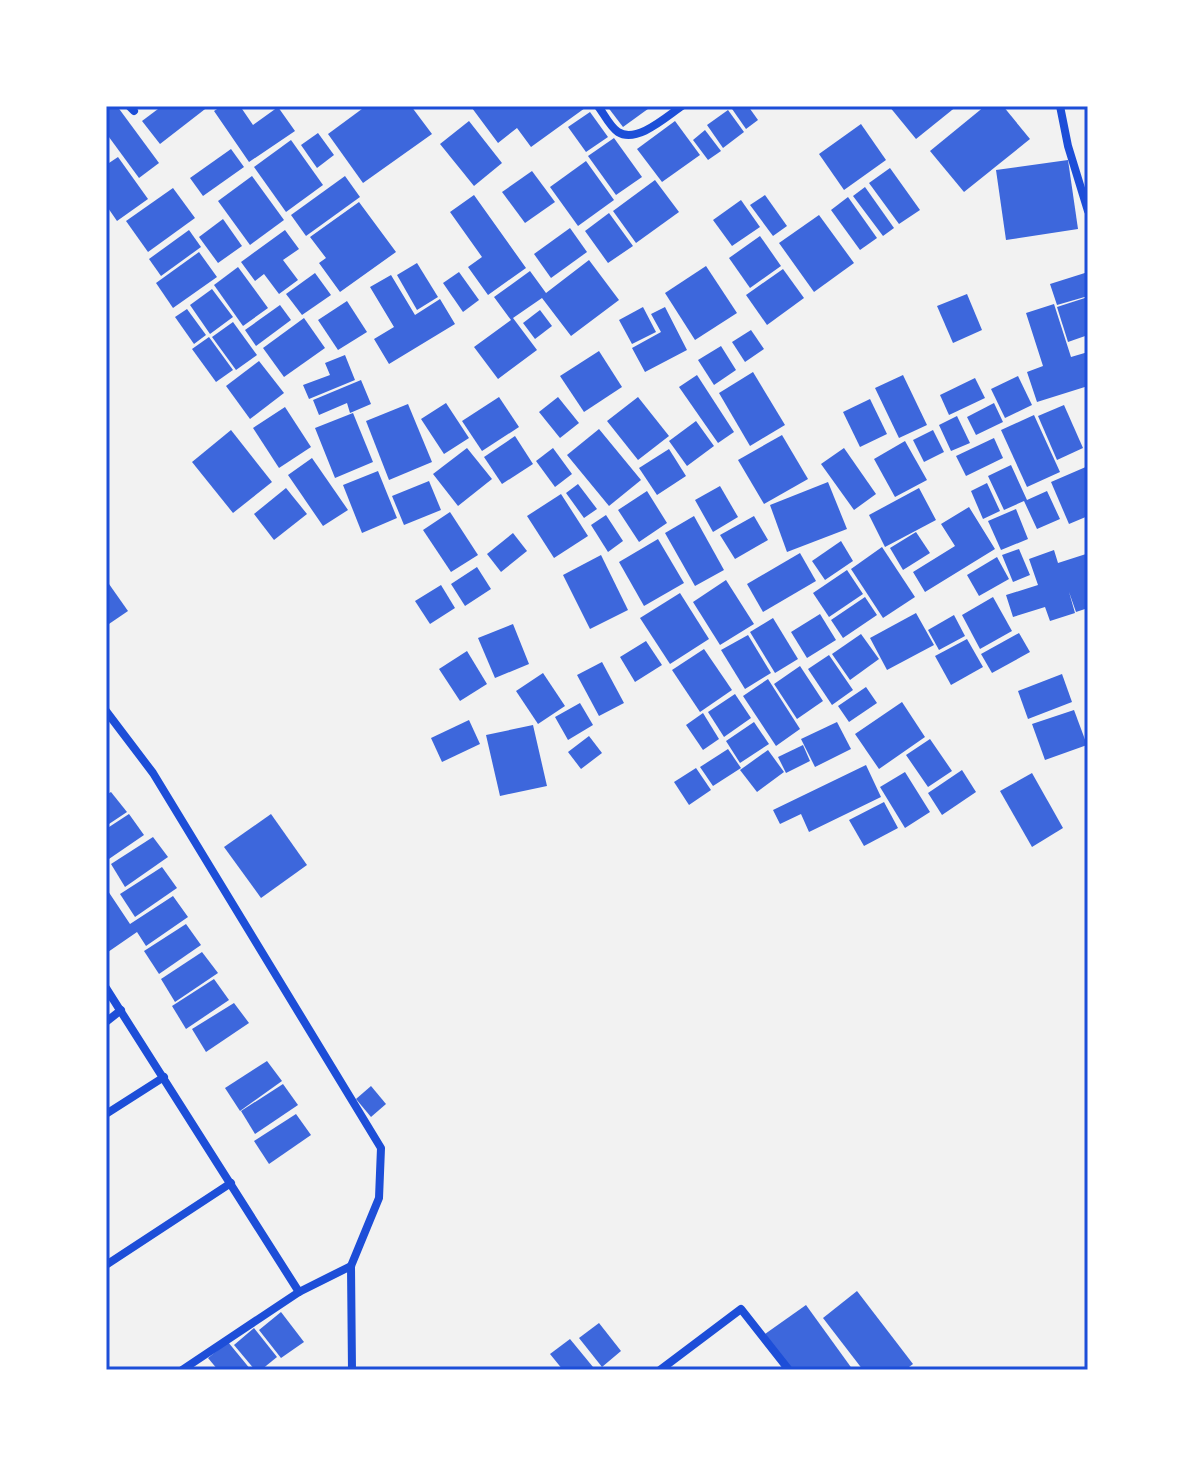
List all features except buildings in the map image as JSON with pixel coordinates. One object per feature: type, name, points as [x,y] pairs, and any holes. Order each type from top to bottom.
[{"type":"street","points":[[598,106],[616,131],[627,136],[647,130],[682,106]]},
{"type":"street","points":[[1060,106],[1068,146],[1088,211]]},
{"type":"street","points":[[106,711],[153,773],[381,1148],[379,1198],[351,1266],[352,1370]]},
{"type":"street","points":[[106,988],[299,1292]]},
{"type":"street","points":[[106,1022],[121,1010]]},
{"type":"street","points":[[106,1114],[164,1077]]},
{"type":"street","points":[[106,1265],[231,1183]]},
{"type":"street","points":[[182,1370],[299,1292],[351,1266]]},
{"type":"street","points":[[660,1370],[741,1309],[789,1370]]}]
